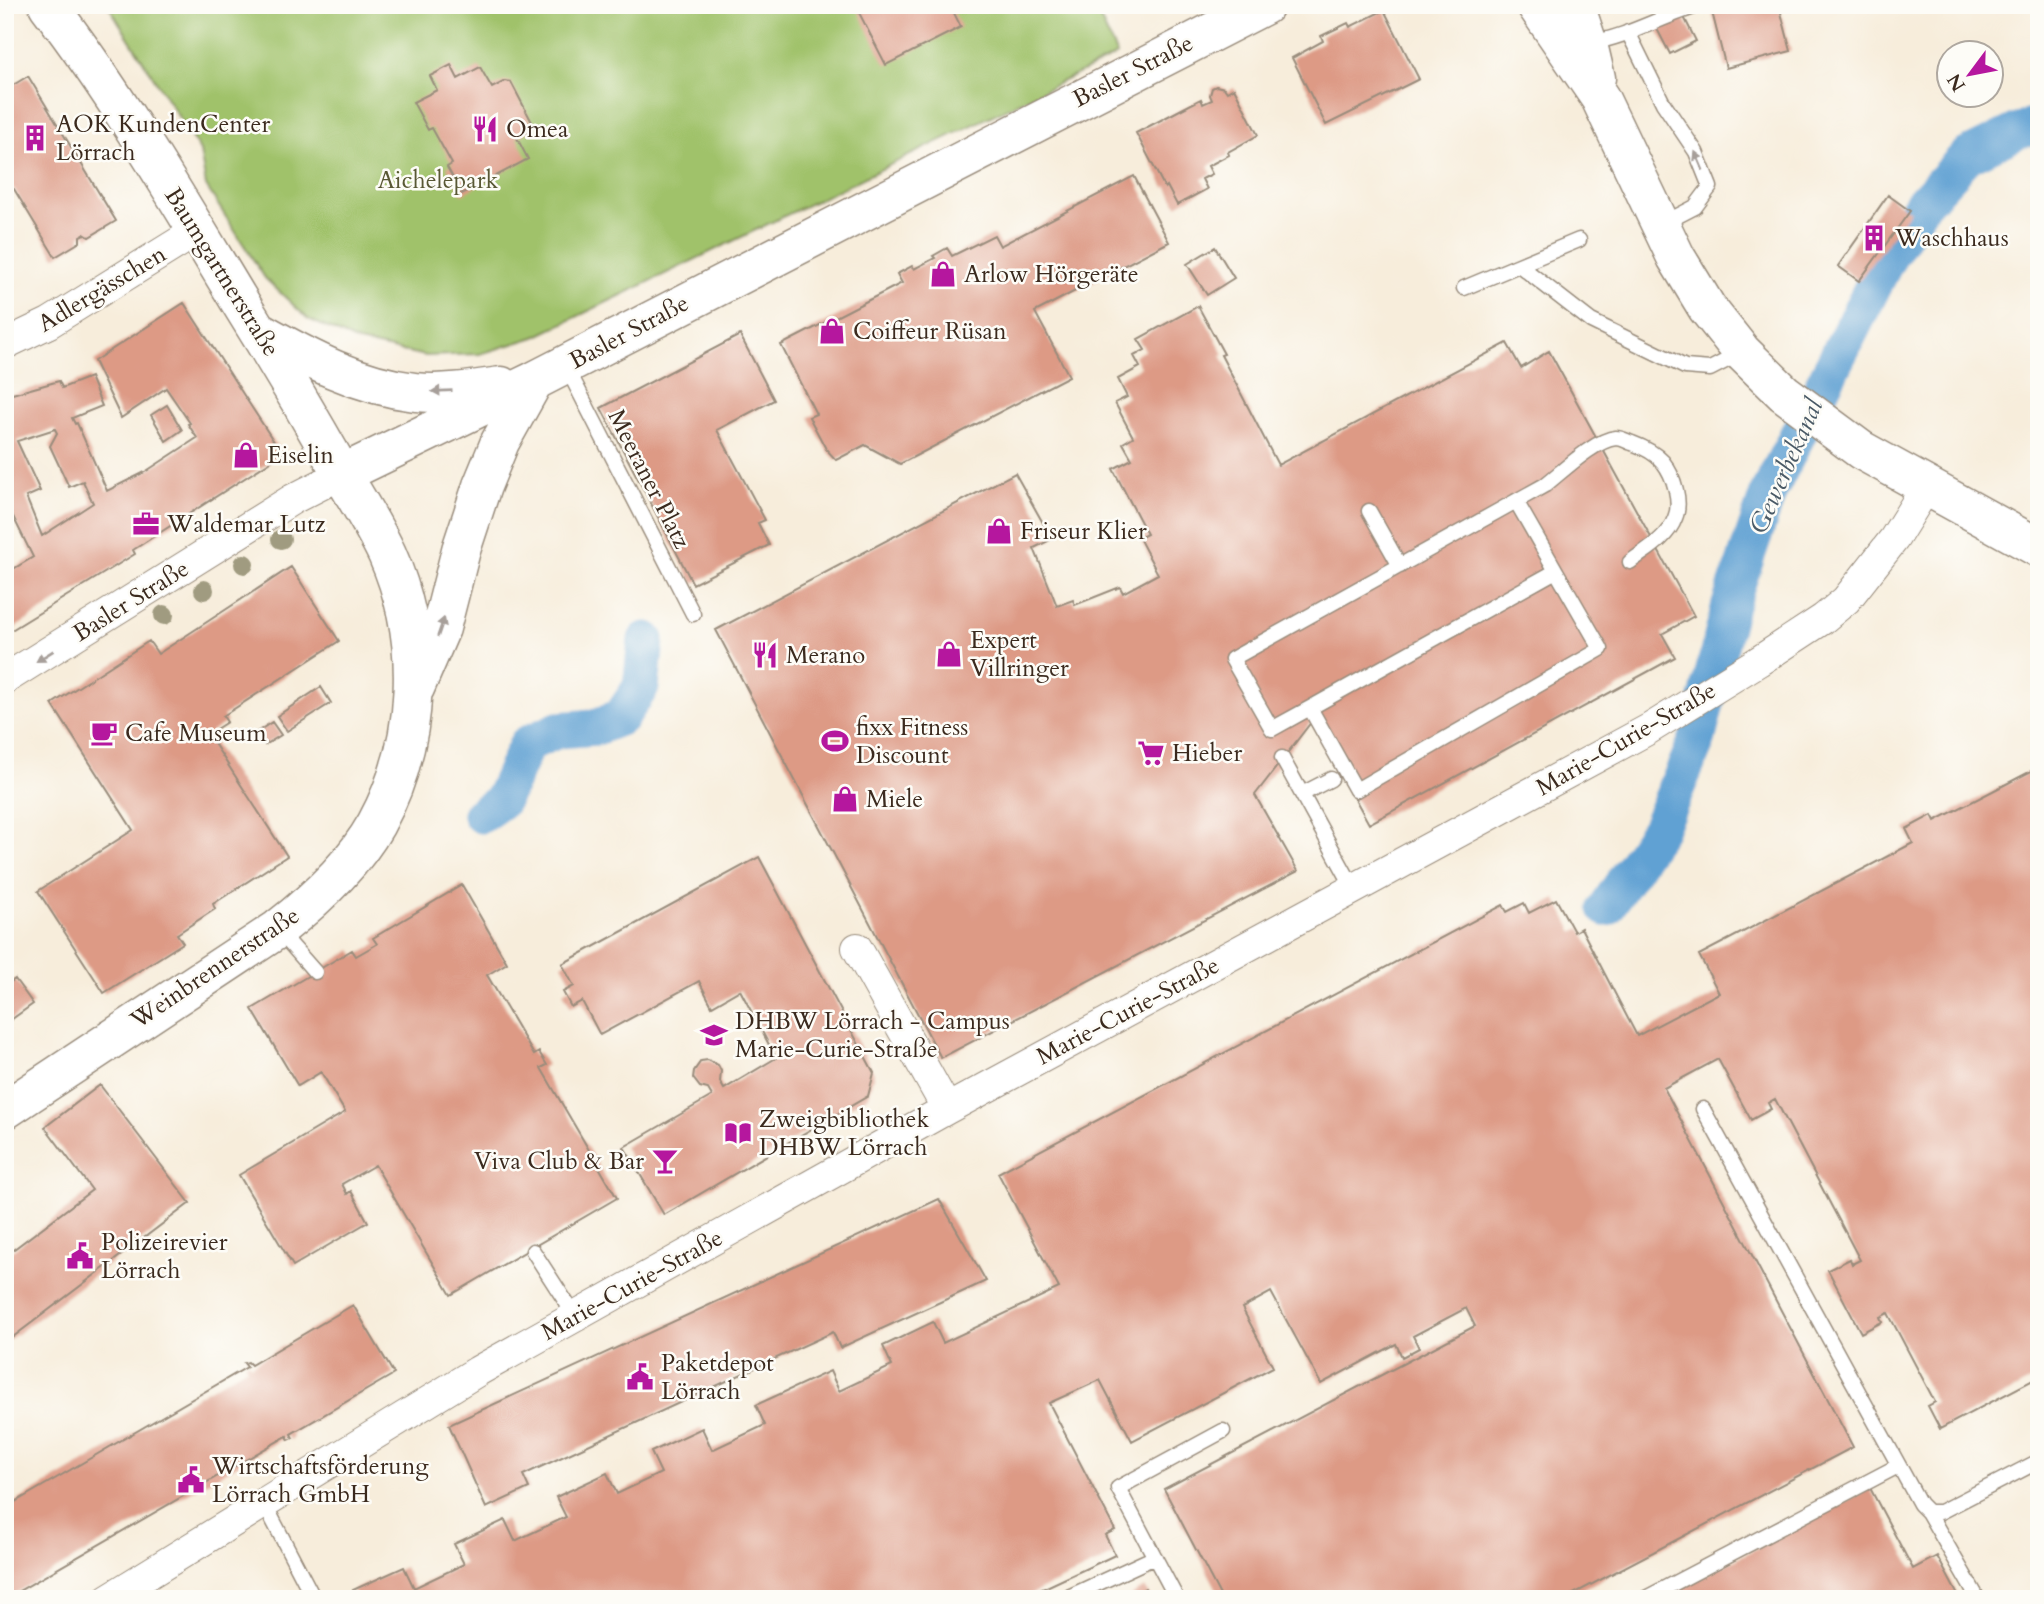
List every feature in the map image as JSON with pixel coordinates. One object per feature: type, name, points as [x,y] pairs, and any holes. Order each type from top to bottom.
[{"type":"street","name":"Baumgartnerstraße","points":[[48,5],[101,79],[197,231],[342,474]]},
{"type":"street","name":"Basler Straße","points":[[5,679],[293,499],[550,373],[1265,5]]},
{"type":"street","points":[[1536,5],[1600,98],[1676,257],[1707,308],[1742,352],[1784,393],[1852,443],[2039,548]]},
{"type":"street","points":[[1575,5],[1588,44],[1600,98]]},
{"type":"street","name":"Adlergässchen","points":[[5,344],[49,323],[197,231]]},
{"type":"street","points":[[257,330],[332,370],[360,380],[416,392],[486,388],[550,373]]},
{"type":"street","points":[[414,690],[441,628],[461,550],[500,442],[550,373]]},
{"type":"street","name":"Weinbrennerstraße","points":[[5,1110],[278,929],[309,905],[359,849],[376,824],[398,768],[408,729],[414,690],[408,624],[387,554],[342,474]]},
{"type":"street","name":"Marie-Curie-Straße","points":[[107,1599],[478,1371],[947,1109],[1649,729],[1759,661],[1823,619],[1846,600],[1879,560],[1927,486]]},
{"type":"street","points":[[857,948],[947,1109]]},
{"type":"lane","points":[[1588,44],[1605,41],[1700,5]]},
{"type":"lane","points":[[1628,32],[1663,103],[1696,152],[1710,187],[1695,207],[1661,225]]},
{"type":"lane","points":[[1464,288],[1579,240]]},
{"type":"lane","points":[[1519,265],[1591,321],[1685,367],[1710,369],[1742,352]]},
{"type":"lane","name":"Meeraner Platz","points":[[550,373],[693,614]]},
{"type":"lane","points":[[1556,571],[1272,729],[1232,659],[1545,485],[1580,457],[1606,441],[1619,438],[1646,449],[1663,462],[1673,480],[1678,499],[1676,516],[1665,536],[1630,562]]},
{"type":"lane","points":[[1310,708],[1356,790],[1601,649],[1516,501]]},
{"type":"lane","points":[[1369,511],[1399,566]]},
{"type":"lane","points":[[1282,758],[1354,889]]},
{"type":"lane","points":[[1302,794],[1331,779]]},
{"type":"lane","points":[[278,929],[315,972]]},
{"type":"lane","points":[[1703,1109],[1898,1466],[1978,1599]]},
{"type":"lane","points":[[533,1251],[575,1317]]},
{"type":"lane","points":[[1177,1599],[1118,1488],[1223,1431]]},
{"type":"lane","points":[[1928,1512],[1940,1512],[2039,1461]]},
{"type":"lane","points":[[1644,1599],[1898,1466]]},
{"type":"lane","points":[[264,1503],[314,1599]]},
{"type":"lane","points":[[1064,1599],[1155,1557]]},
{"type":"green space","name":"Aichelepark","points":[[108,5],[1094,5],[1117,55],[535,337],[480,354],[426,356],[358,342],[308,319],[265,278],[206,186],[200,151]]},
{"type":"building","points":[[855,5],[950,5],[961,27],[886,65]]},
{"type":"building","points":[[1720,5],[1779,5],[1791,51],[1726,68],[1711,8]]},
{"type":"building","points":[[1384,10],[1419,79],[1326,125],[1292,58],[1323,41],[1321,36],[1348,23],[1350,27]]},
{"type":"building","points":[[1682,13],[1696,41],[1670,54],[1656,27]]},
{"type":"building","points":[[451,65],[458,79],[480,67],[492,88],[505,81],[511,82],[533,124],[531,130],[517,138],[528,159],[462,194],[447,167],[452,164],[432,128],[428,130],[413,102],[437,90],[430,76]]},
{"type":"building","name":"AOK KundenCenter Lörrach","points":[[28,76],[116,221],[89,237],[84,234],[80,236],[80,242],[55,257],[14,189],[5,189],[5,90]]},
{"type":"building","points":[[1216,86],[1227,92],[1234,88],[1258,135],[1208,166],[1212,174],[1202,179],[1207,189],[1177,205],[1136,133],[1201,99],[1203,104],[1212,100],[1212,88]]},
{"type":"building","points":[[1134,176],[1169,242],[1035,312],[1069,376],[900,464],[865,445],[836,460],[826,449],[809,417],[816,414],[781,345],[902,283],[897,274],[912,266],[914,269],[947,248],[952,256],[994,235],[1000,246]]},
{"type":"building","name":"Waschhaus","points":[[1888,195],[1910,211],[1859,281],[1838,266]]},
{"type":"building","points":[[1215,247],[1234,278],[1207,295],[1187,264]]},
{"type":"building","points":[[184,303],[282,454],[133,550],[135,554],[5,634],[5,574],[33,557],[5,500],[5,396],[59,381],[62,388],[90,377],[102,406],[72,418],[75,424],[77,423],[107,491],[145,472],[197,438],[166,388],[121,418],[94,361]],"holes":[[[55,429],[57,433],[50,446],[69,487],[83,481],[93,503],[42,536],[26,497],[40,491],[17,441]]]},
{"type":"building","points":[[1198,306],[1278,465],[1507,343],[1521,368],[1549,351],[1694,616],[1662,634],[1675,657],[1369,824],[1312,721],[1255,795],[1298,871],[941,1058],[716,630],[1015,473],[1052,539],[1034,548],[1057,606],[1073,600],[1075,605],[1120,587],[1123,593],[1158,574],[1139,538],[1147,534],[1113,469],[1132,459],[1123,443],[1133,437],[1115,403],[1127,397],[1118,379],[1140,367],[1134,356],[1145,350],[1138,339]]},
{"type":"building","points":[[740,335],[774,400],[717,430],[765,520],[758,523],[769,545],[693,584],[601,408]]},
{"type":"building","points":[[167,405],[182,430],[166,441],[151,415]]},
{"type":"building","points":[[291,567],[339,641],[223,716],[227,722],[208,734],[287,856],[213,904],[215,909],[177,934],[183,943],[104,993],[38,891],[133,830],[52,704],[149,641],[158,654]]},
{"type":"building","points":[[321,687],[331,703],[287,731],[277,716]]},
{"type":"building","points":[[272,722],[281,735],[265,745],[257,732]]},
{"type":"building","points":[[2039,767],[2039,1377],[1940,1429],[1928,1406],[1935,1402],[1888,1313],[1880,1317],[1882,1322],[1861,1333],[1828,1270],[1850,1259],[1852,1264],[1860,1260],[1775,1099],[1768,1103],[1771,1109],[1751,1120],[1718,1059],[1664,1088],[1853,1447],[1564,1599],[1222,1599],[1164,1489],[1475,1326],[1466,1308],[1413,1336],[1419,1348],[1402,1357],[1396,1344],[1321,1384],[1271,1292],[1242,1308],[1273,1367],[1132,1441],[1100,1380],[1049,1403],[1115,1530],[1105,1535],[1115,1555],[1021,1599],[357,1599],[353,1590],[404,1567],[414,1588],[464,1564],[454,1544],[505,1520],[515,1541],[566,1517],[556,1497],[607,1473],[617,1494],[661,1473],[651,1452],[702,1428],[712,1450],[765,1425],[756,1405],[830,1371],[839,1391],[892,1366],[883,1346],[933,1322],[943,1343],[1059,1288],[998,1173],[1503,905],[1507,912],[1524,903],[1529,913],[1556,899],[1574,932],[1581,928],[1637,1036],[1719,993],[1699,955],[1913,843],[1906,829],[1932,815],[1935,821]]},
{"type":"building","points":[[759,857],[874,1073],[868,1096],[664,1215],[624,1147],[712,1096],[708,1089],[700,1087],[693,1078],[701,1061],[708,1060],[718,1065],[721,1071],[720,1082],[724,1089],[776,1058],[740,990],[712,1006],[699,981],[600,1035],[582,1001],[571,1007],[563,992],[574,986],[562,964]]},
{"type":"building","points":[[462,885],[507,963],[487,975],[534,1055],[539,1052],[547,1065],[541,1068],[617,1198],[451,1295],[375,1165],[342,1184],[347,1194],[351,1191],[368,1222],[293,1266],[239,1175],[345,1112],[321,1072],[298,1086],[252,1009],[352,950],[356,956],[377,944],[373,938]]},
{"type":"building","points":[[15,979],[33,1004],[5,1024],[5,986]]},
{"type":"building","points":[[100,1085],[190,1203],[5,1343],[5,1256],[92,1190],[45,1127]]},
{"type":"building","points":[[939,1199],[986,1281],[840,1348],[833,1332],[523,1475],[529,1488],[486,1508],[449,1425]]},
{"type":"building","points":[[353,1305],[394,1374],[291,1434],[293,1438],[289,1440],[287,1436],[5,1599],[5,1508],[247,1367],[244,1363],[251,1365]]},
{"type":"building","points":[[1870,1488],[1913,1569],[1937,1556],[1960,1599],[1660,1599]]},
{"type":"building","points":[[1145,1588],[1151,1599],[1125,1599]]},
{"type":"waterway","name":"Gewerbekanal","points":[[1606,908],[1659,829],[1697,740],[1730,605],[1769,491],[1885,263],[1922,204],[1967,156],[2018,131],[2039,125]]},
{"type":"waterway","points":[[481,815],[502,800],[527,744],[558,730],[596,727],[621,717],[641,687],[646,640]]},
{"type":"place","name":"Omea","points":[[485,129]]},
{"type":"place","name":"AOK KundenCenter Lörrach","points":[[35,138]]},
{"type":"place","name":"Waschhaus","points":[[1874,238]]},
{"type":"place","name":"Arlow Hörgeräte","points":[[943,274]]},
{"type":"place","name":"Coiffeur Rüsan","points":[[832,331]]},
{"type":"place","name":"Eiselin","points":[[246,455]]},
{"type":"place","name":"Waldemar Lutz","points":[[146,524]]},
{"type":"place","name":"Friseur Klier","points":[[999,531]]},
{"type":"place","name":"Expert Villringer","points":[[949,654]]},
{"type":"place","name":"Merano","points":[[765,655]]},
{"type":"place","name":"Cafe Museum","points":[[104,733]]},
{"type":"place","name":"fixx Fitness Discount","points":[[835,741]]},
{"type":"place","name":"Hieber","points":[[1151,753]]},
{"type":"place","name":"Miele","points":[[845,799]]},
{"type":"place","name":"DHBW Lörrach - Campus Marie-Curie-Straße","points":[[714,1035]]},
{"type":"place","name":"Zweigbibliothek DHBW Lörrach","points":[[738,1133]]},
{"type":"place","name":"Viva Club & Bar","points":[[665,1161]]},
{"type":"place","name":"Polizeirevier Lörrach","points":[[80,1256]]},
{"type":"place","name":"Paketdepot Lörrach","points":[[640,1377]]},
{"type":"place","name":"Wirtschaftsförderung Lörrach GmbH","points":[[191,1480]]}]
